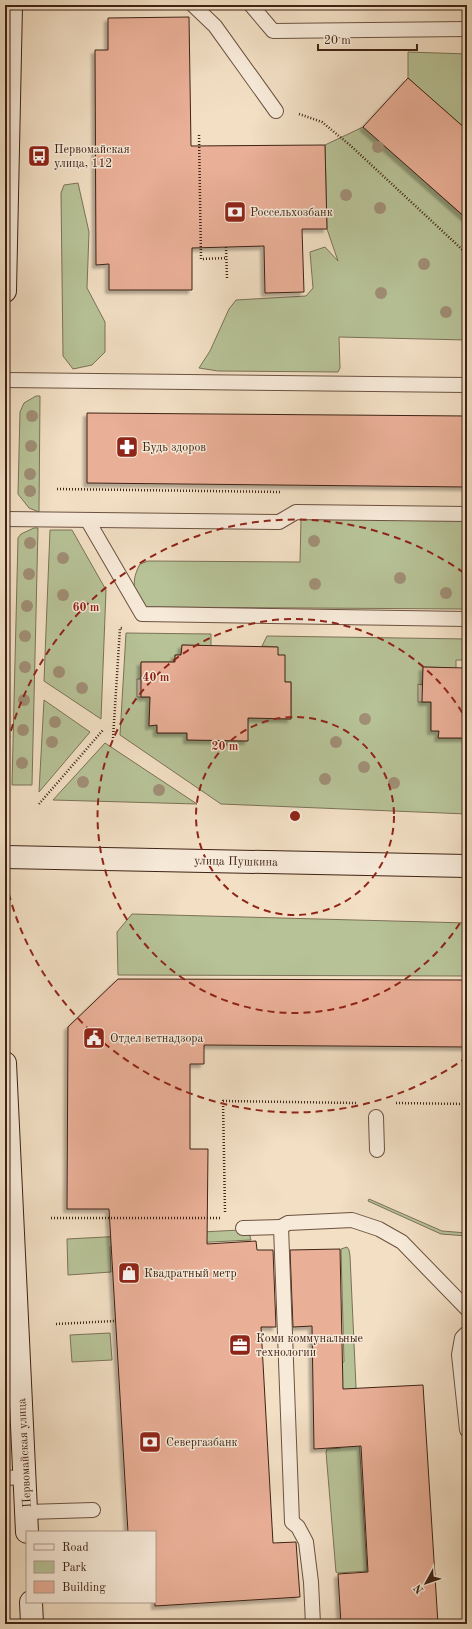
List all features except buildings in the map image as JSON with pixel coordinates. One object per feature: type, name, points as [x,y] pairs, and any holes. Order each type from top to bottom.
[{"type":"main road","points":[[5,291],[11,5]]},
{"type":"main road","name":"улица Пушкина","points":[[5,857],[467,866]]},
{"type":"main road","name":"Первомайская улица","points":[[5,1063],[15,1477],[27,1522]]},
{"type":"main road","points":[[31,1603],[32,1624]]},
{"type":"lane","points":[[193,5],[215,26],[276,111]]},
{"type":"lane","points":[[251,5],[273,31],[467,29]]},
{"type":"lane","points":[[5,380],[467,385]]},
{"type":"lane","points":[[5,519],[279,522],[296,512],[467,514]]},
{"type":"lane","points":[[88,521],[142,614],[467,620]]},
{"type":"lane","points":[[376,1117],[377,1150]]},
{"type":"lane","points":[[243,1228],[281,1227],[288,1222],[352,1220],[379,1229],[402,1242],[467,1309]]},
{"type":"lane","points":[[281,1227],[292,1522],[298,1527],[306,1542],[314,1624]]},
{"type":"lane","points":[[467,1333],[462,1338],[459,1355],[467,1430]]},
{"type":"lane","points":[[27,1522],[93,1510]]},
{"type":"path","points":[[276,111],[287,110],[322,122],[351,146],[467,254]]},
{"type":"path","points":[[199,135],[202,259],[227,258]]},
{"type":"path","points":[[226,247],[226,278]]},
{"type":"path","points":[[57,489],[120,491]]},
{"type":"path","points":[[113,738],[120,628],[128,628]]},
{"type":"path","points":[[39,804],[103,730]]},
{"type":"path","points":[[51,1218],[225,1218],[223,1101],[365,1103]]},
{"type":"path","points":[[388,1103],[467,1104]]},
{"type":"path","points":[[56,1324],[115,1321]]},
{"type":"green space","points":[[408,52],[467,54],[467,130],[408,78]]},
{"type":"green space","points":[[363,127],[467,219],[467,340],[339,337],[340,368],[338,372],[218,371],[199,368],[210,351],[229,309],[236,300],[306,296],[313,288],[310,252],[325,247],[338,261],[327,229],[325,145]]},
{"type":"green space","points":[[78,183],[89,232],[87,288],[105,322],[105,352],[92,365],[73,369],[63,356],[61,193],[64,185]]},
{"type":"green space","points":[[36,396],[40,396],[39,512],[29,508],[18,494],[20,412],[24,403]]},
{"type":"green space","points":[[301,519],[467,520],[467,609],[147,607],[140,605],[134,580],[140,564],[148,561],[300,562]]},
{"type":"green space","points":[[34,528],[38,528],[32,785],[12,785],[18,538],[21,534]]},
{"type":"green space","points":[[50,530],[72,530],[106,590],[101,719],[44,681]]},
{"type":"green space","points":[[126,633],[211,634],[211,646],[182,645],[181,655],[175,655],[175,662],[141,662],[141,679],[137,679],[137,697],[150,697],[149,725],[157,725],[157,733],[187,733],[187,740],[247,741],[248,718],[291,719],[291,682],[285,682],[277,647],[262,646],[267,636],[467,639],[467,651],[463,651],[463,660],[456,660],[456,668],[423,667],[422,685],[418,684],[418,702],[431,702],[431,730],[439,731],[439,738],[467,738],[467,814],[221,804],[120,735]]},
{"type":"green space","points":[[44,700],[90,732],[39,792]]},
{"type":"green space","points":[[105,743],[197,804],[53,800]]},
{"type":"green space","points":[[132,914],[467,923],[467,976],[118,975],[117,932]]},
{"type":"green space","points":[[369,1199],[442,1231],[467,1233],[467,1236],[441,1234],[368,1201]]},
{"type":"green space","points":[[240,1230],[250,1236],[251,1240],[110,1247],[111,1272],[68,1275],[67,1239]]},
{"type":"green space","points":[[347,1247],[350,1256],[367,1571],[338,1573],[336,1572],[326,1452],[327,1449],[341,1448],[341,1445],[315,1362],[344,1362],[341,1249]]},
{"type":"green space","points":[[110,1333],[112,1360],[72,1362],[70,1335]]},
{"type":"place","name":"Первомайская улица, 112","points":[[39,156]]},
{"type":"place","name":"Россельхозбанк","points":[[235,212]]},
{"type":"place","name":"Будь здоров","points":[[127,447]]},
{"type":"place","name":"Отдел ветнадзора","points":[[94,1038]]},
{"type":"place","name":"Квадратный метр","points":[[129,1273]]},
{"type":"place","name":"Коми коммунальные технологии","points":[[240,1345]]},
{"type":"place","name":"Севергазбанк","points":[[150,1442]]}]
